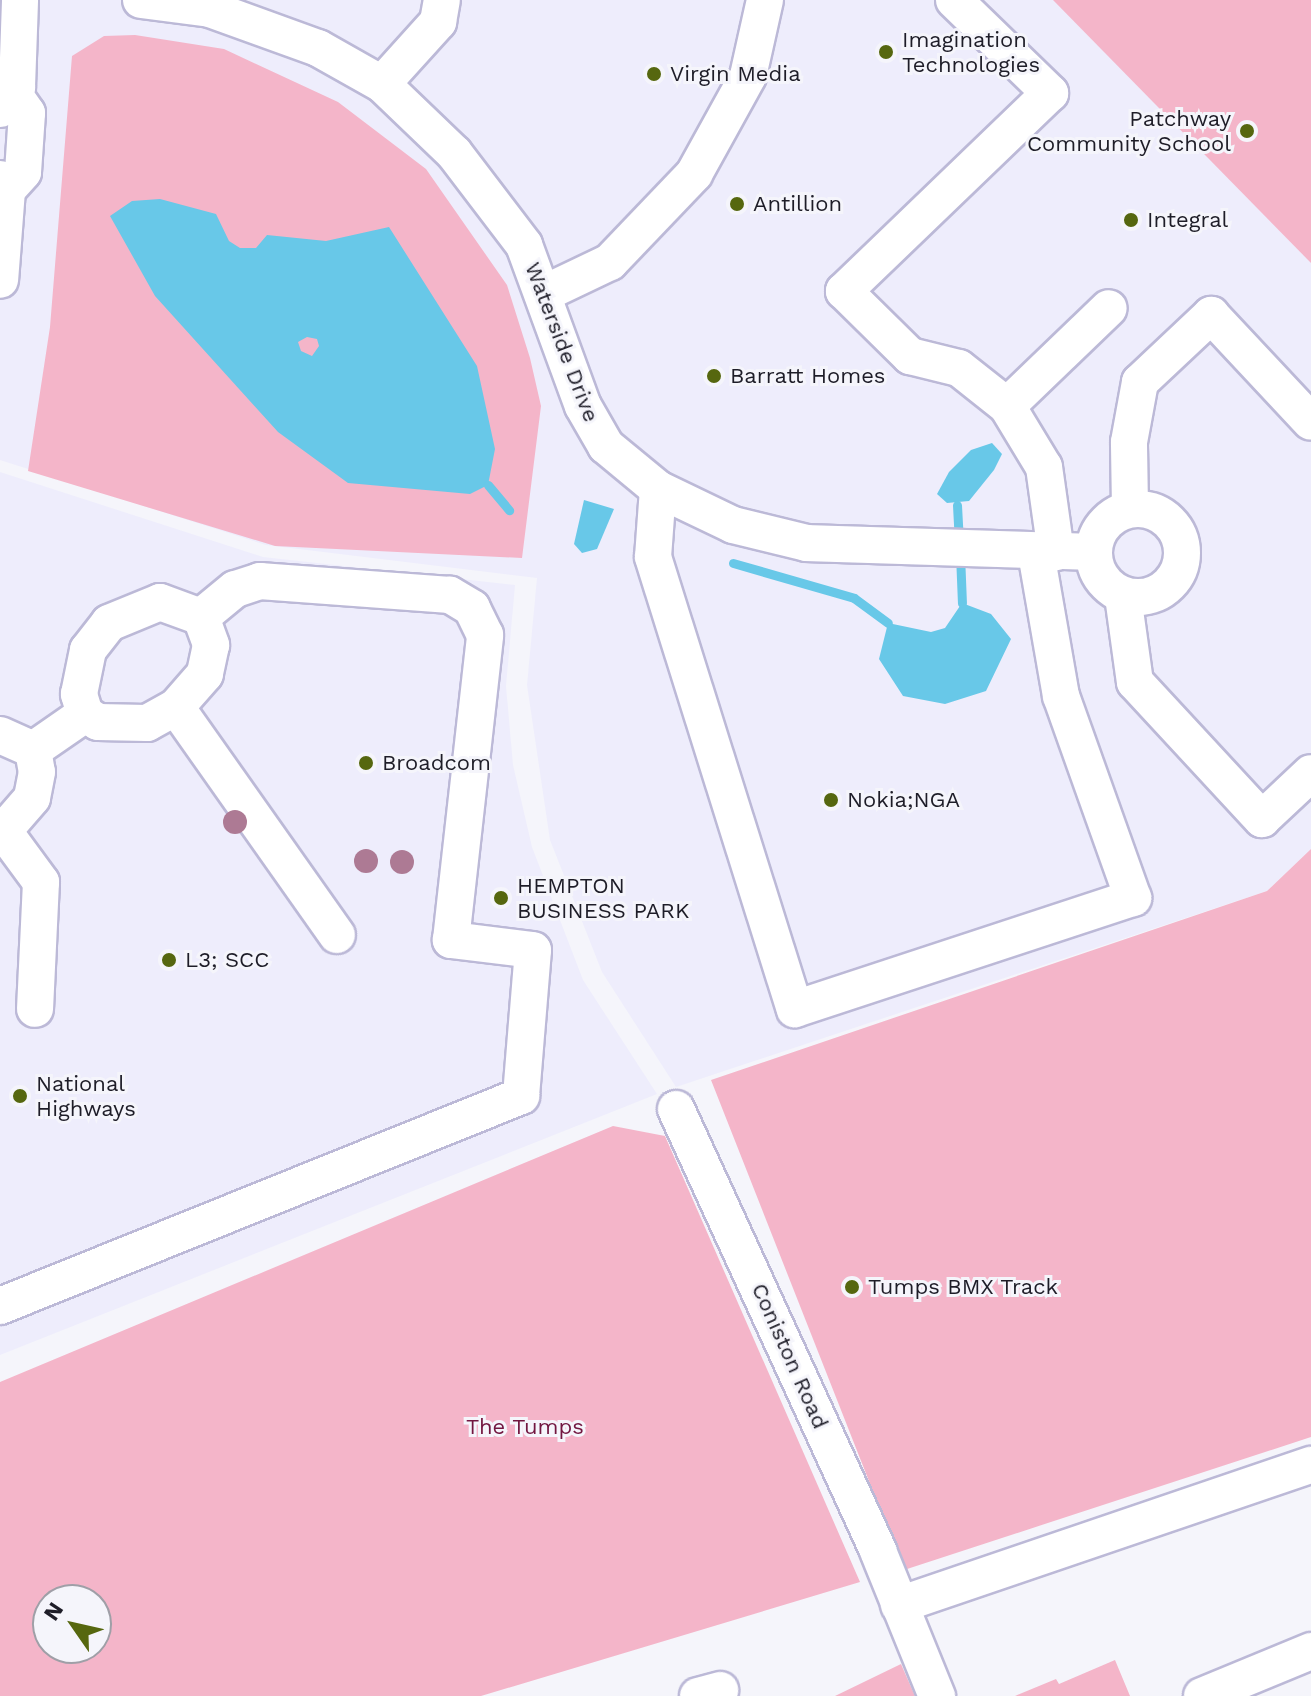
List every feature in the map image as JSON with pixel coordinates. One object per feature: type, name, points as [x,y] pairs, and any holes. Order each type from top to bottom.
[{"type":"street","points":[[0,280],[3,184],[23,172],[27,113],[8,102],[20,0]]},
{"type":"street","name":"Waterside Drive","points":[[141,0],[210,9],[318,48],[382,84],[454,153],[524,245],[545,293],[583,406],[606,446],[658,489],[733,525],[807,543],[1046,553],[1093,552]]},
{"type":"street","points":[[545,293],[610,262],[694,174],[748,76],[765,0]]},
{"type":"street","points":[[658,489],[653,557],[795,1009],[1133,898],[1061,696],[1046,553],[1044,467],[1007,406],[959,368],[910,356],[844,291],[1050,93],[954,0]]},
{"type":"street","points":[[382,84],[452,9]]},
{"type":"street","points":[[1007,406],[1109,308]]},
{"type":"street","points":[[1130,509],[1129,442],[1140,382],[1211,315],[1311,422]]},
{"type":"street","points":[[1130,509],[1153,511],[1173,524],[1182,545],[1181,568],[1167,588],[1146,598],[1123,596],[1101,579],[1093,552],[1104,523],[1130,509]]},
{"type":"street","points":[[0,1306],[521,1096],[533,950],[451,940],[485,635],[472,608],[450,595],[260,581],[235,589],[201,617]]},
{"type":"street","points":[[1123,596],[1135,682],[1262,819],[1311,773]]},
{"type":"street","points":[[160,602],[201,617],[211,645],[205,674],[176,707],[130,726],[98,722],[85,714],[79,694],[81,671],[88,650],[109,623],[160,602]]},
{"type":"street","points":[[176,707],[337,935]]},
{"type":"street","points":[[33,750],[85,714]]},
{"type":"street","points":[[0,735],[33,750]]},
{"type":"street","points":[[33,750],[37,772],[32,798],[3,834],[41,882],[35,1009]]},
{"type":"street","name":"Coniston Road","points":[[676,1109],[937,1696]]},
{"type":"street","points":[[899,1605],[1311,1465]]},
{"type":"street","points":[[1202,1696],[1311,1651]]},
{"type":"shaded area","points":[[0,0],[1311,0],[1311,849],[1267,891],[676,1087],[602,972],[550,840],[527,685],[537,578],[266,545],[0,460]]},
{"type":"shaded area","points":[[0,472],[263,557],[515,585],[506,686],[513,765],[532,847],[583,980],[657,1094],[0,1355]]},
{"type":"green space","name":"Patchway Community School","points":[[1053,0],[1311,0],[1311,263]]},
{"type":"green space","points":[[135,35],[224,49],[338,102],[426,169],[507,285],[530,358],[541,406],[522,558],[275,546],[28,471],[50,327],[72,56],[104,36]]},
{"type":"green space","points":[[1311,849],[1311,1437],[904,1570],[711,1080],[1267,891]]},
{"type":"green space","name":"The Tumps","points":[[613,1126],[665,1136],[860,1582],[481,1696],[0,1696],[0,1382]]},
{"type":"green space","points":[[1115,1660],[1130,1696],[1015,1696],[1056,1679],[1059,1684]]},
{"type":"green space","points":[[901,1664],[915,1696],[835,1696]]},
{"type":"water","points":[[160,199],[216,214],[229,241],[240,248],[256,248],[267,235],[326,241],[389,227],[477,366],[495,449],[488,485],[470,494],[348,483],[278,432],[155,296],[110,216],[132,201]],"holes":[[[307,337],[317,339],[319,346],[312,356],[301,351],[298,342]]]},
{"type":"water","points":[[992,443],[1002,454],[994,470],[969,501],[947,503],[937,494],[949,472],[971,450]]},
{"type":"water","points":[[584,500],[614,509],[597,549],[582,553],[574,544]]},
{"type":"water","points":[[962,603],[991,614],[1011,639],[986,691],[945,704],[903,696],[879,659],[888,623],[931,632],[945,628]]},
{"type":"waterway","points":[[488,485],[509,510]]},
{"type":"waterway","points":[[957,505],[959,540]]},
{"type":"waterway","points":[[960,554],[962,603]]},
{"type":"waterway","points":[[733,563],[854,598],[888,623]]},
{"type":"place","name":"Imagination Technologies","points":[[886,52]]},
{"type":"place","name":"Virgin Media","points":[[654,74]]},
{"type":"place","name":"Patchway Community School","points":[[1247,131]]},
{"type":"place","name":"Antillion","points":[[737,204]]},
{"type":"place","name":"Integral","points":[[1131,220]]},
{"type":"place","name":"Barratt Homes","points":[[714,376]]},
{"type":"place","name":"Broadcom","points":[[366,763]]},
{"type":"place","name":"Nokia;NGA","points":[[831,800]]},
{"type":"place","name":"HEMPTON BUSINESS PARK","points":[[501,898]]},
{"type":"place","name":"L3; SCC","points":[[169,960]]},
{"type":"place","name":"National Highways","points":[[20,1096]]},
{"type":"place","name":"Tumps BMX Track","points":[[852,1287]]}]
